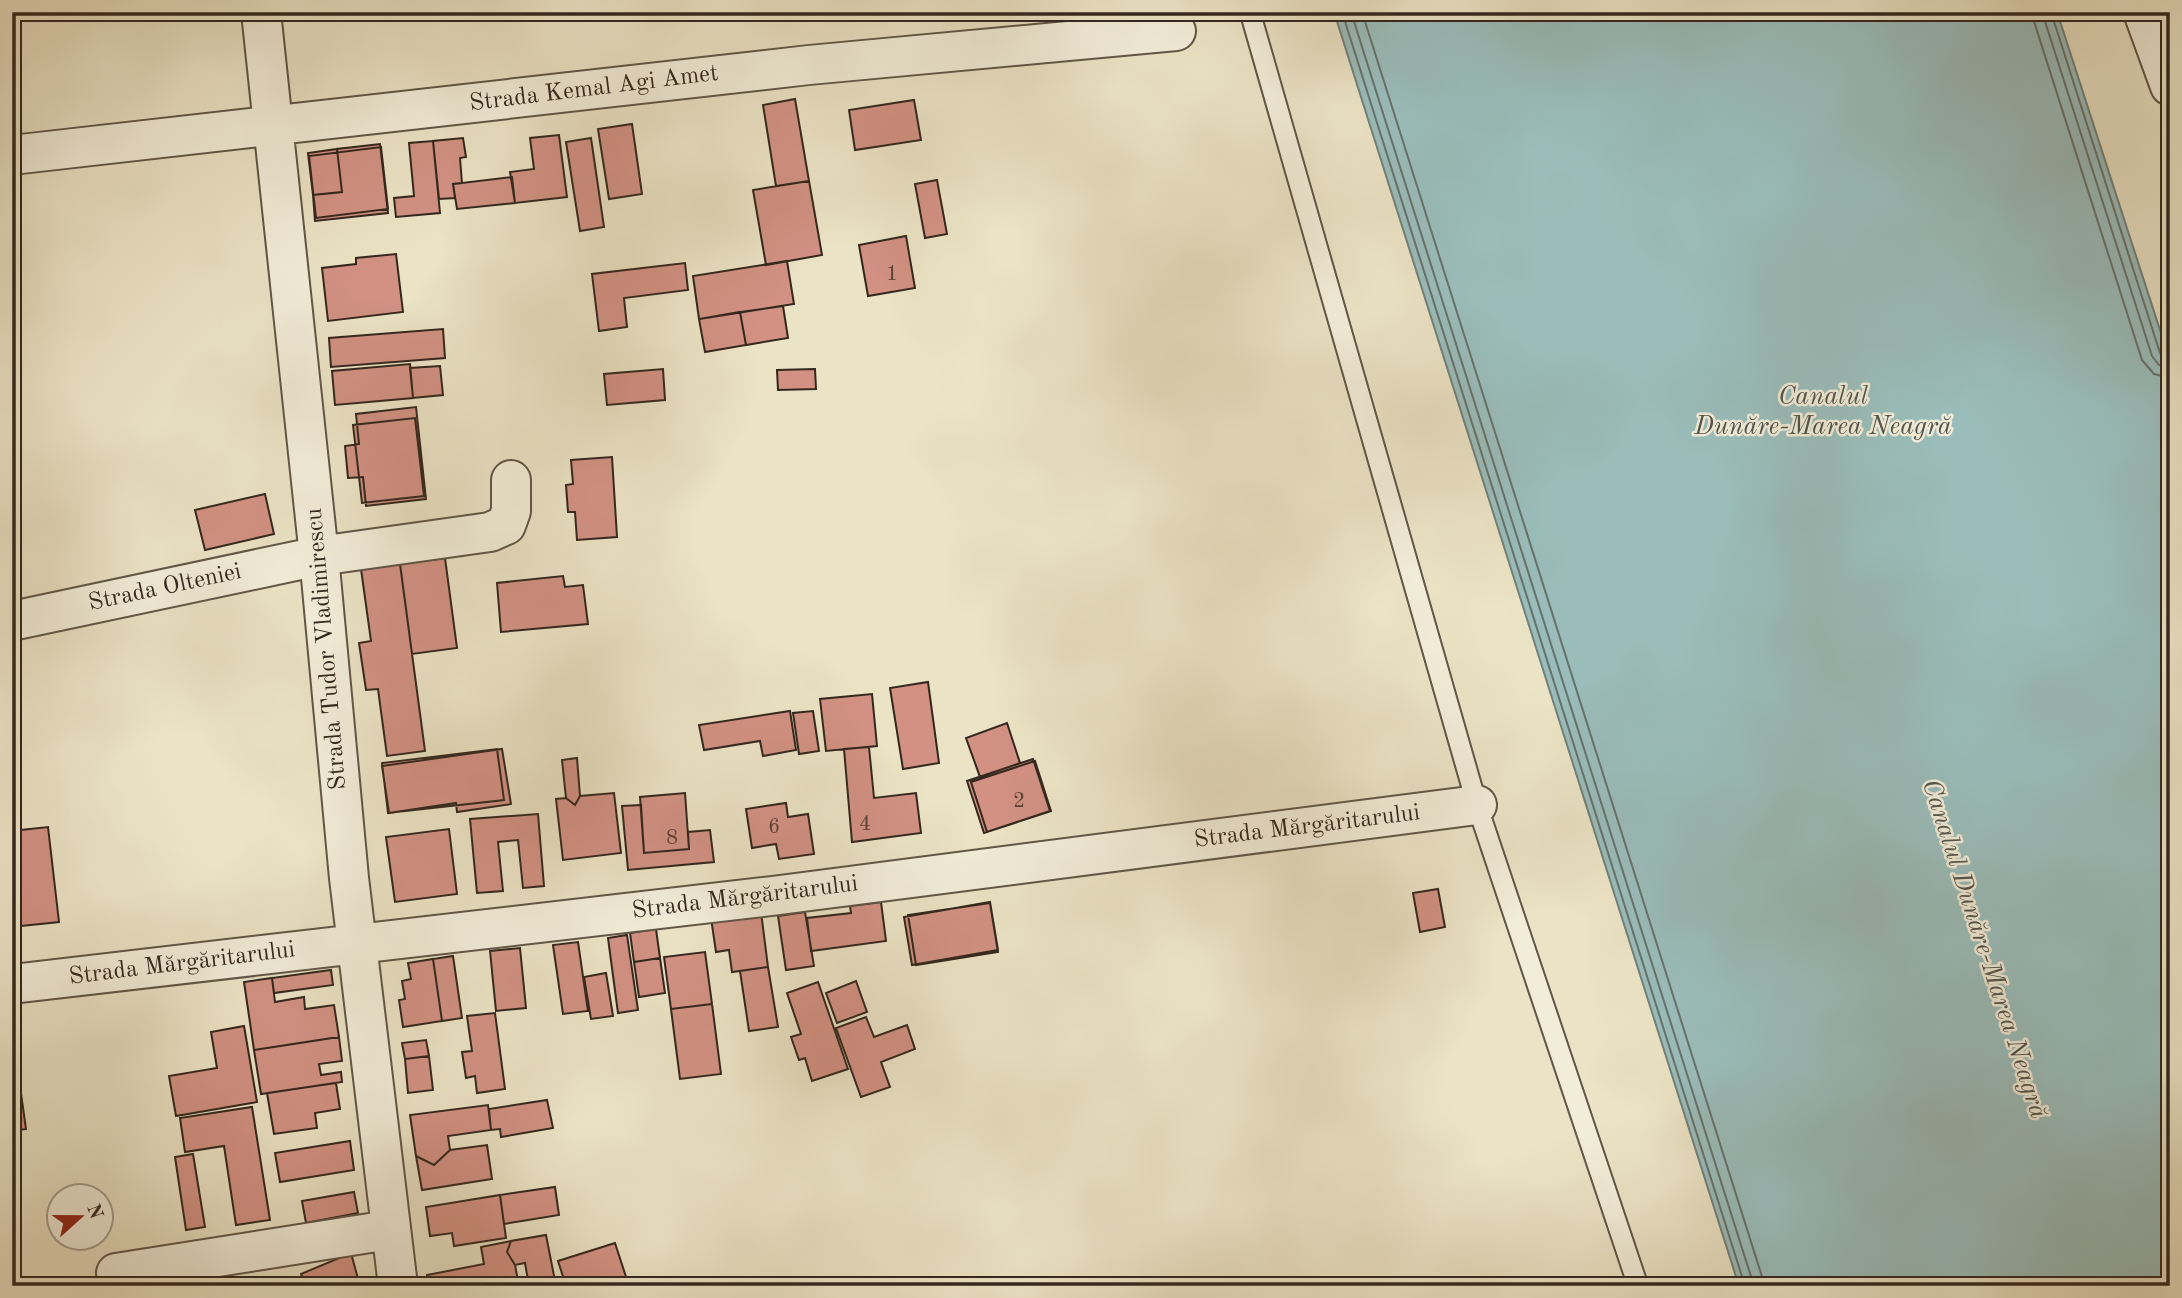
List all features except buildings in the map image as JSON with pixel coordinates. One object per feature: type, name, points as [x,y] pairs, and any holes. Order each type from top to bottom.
[{"type":"street","name":"Strada Tudor Vladimirescu","points":[[261,12],[319,556],[356,943],[389,1230],[398,1286]]},
{"type":"street","points":[[2143,12],[2170,86]]},
{"type":"street","name":"Strada Kemal Agi Amet","points":[[12,155],[809,65],[1176,31]]},
{"type":"street","name":"Strada Olteniei","points":[[12,621],[319,556],[490,532],[506,525],[511,511],[511,480]]},
{"type":"street","name":"Strada Mărgăritarului","points":[[12,984],[772,896],[1477,805]]},
{"type":"street","points":[[116,1273],[389,1230]]},
{"type":"lane","points":[[1250,12],[1477,805],[1639,1286]]},
{"type":"water","name":"Canalul Dunăre-Marea Neagră","points":[[1334,12],[2057,12],[2170,361],[2170,1286],[1739,1286]]}]
